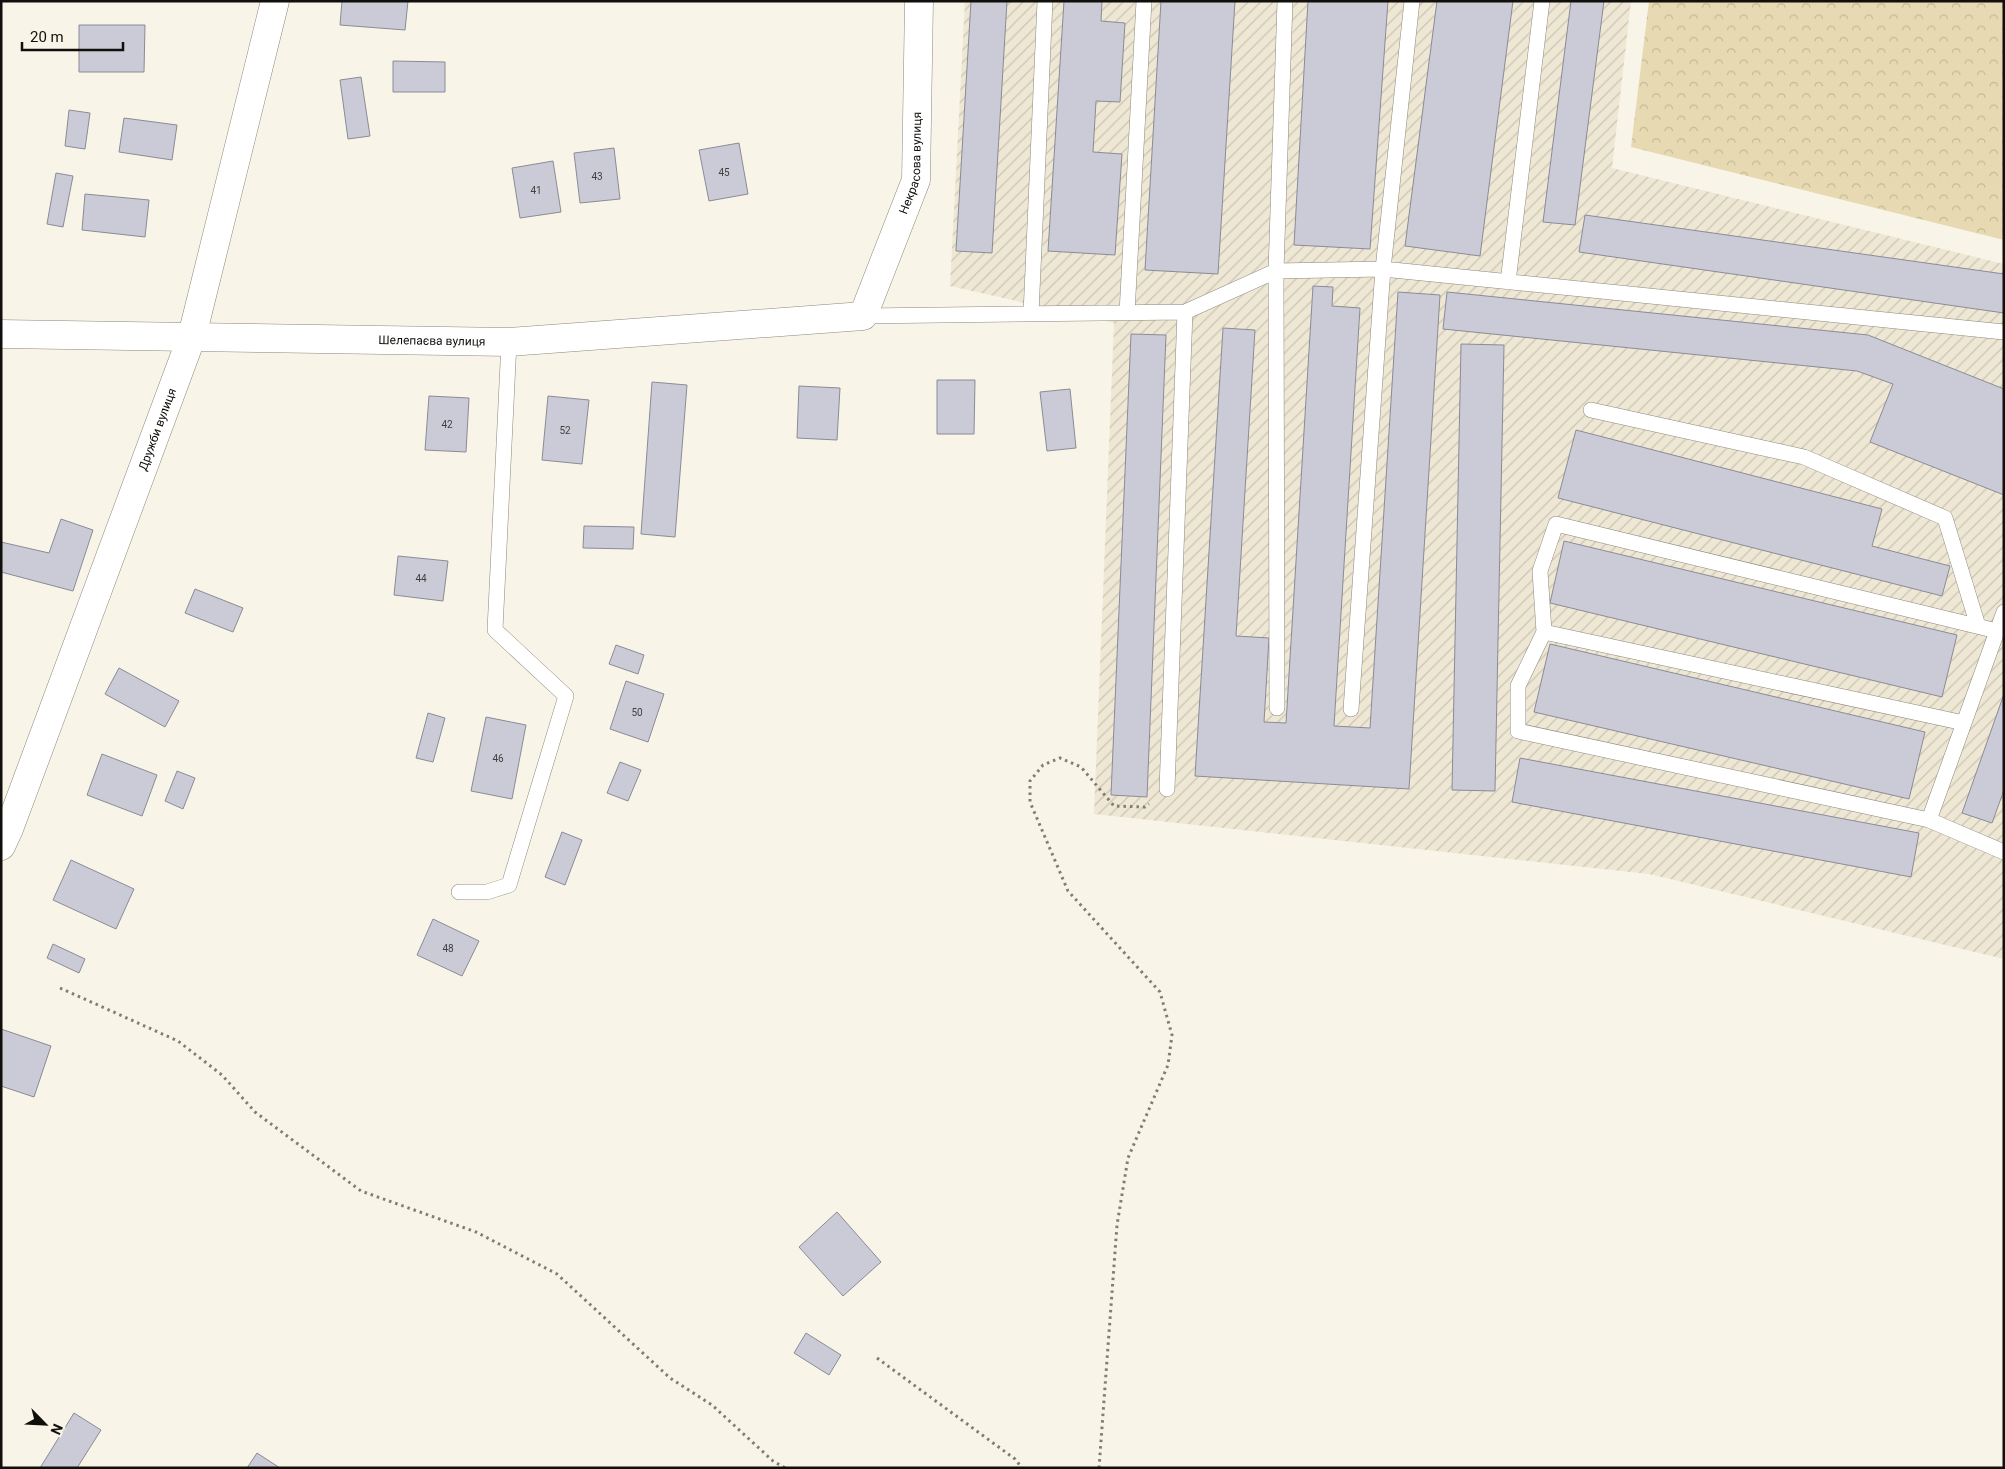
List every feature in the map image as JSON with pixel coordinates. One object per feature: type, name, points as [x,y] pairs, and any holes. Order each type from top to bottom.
[{"type":"street","name":"Дружби вулиця","points":[[1,846],[16,811],[192,336],[275,1]]},
{"type":"street","name":"Некрасова вулиця","points":[[862,316],[916,180],[919,1]]},
{"type":"street","name":"Шелепаєва вулиця","points":[[1,334],[509,342],[862,316]]},
{"type":"lane","points":[[1031,314],[1045,1]]},
{"type":"lane","points":[[1128,313],[1144,1]]},
{"type":"lane","points":[[1277,708],[1276,271],[1286,1]]},
{"type":"lane","points":[[1351,709],[1383,269],[1412,1]]},
{"type":"lane","points":[[1508,282],[1542,1]]},
{"type":"lane","points":[[862,316],[1184,312],[1276,271],[1383,269],[2004,332]]},
{"type":"lane","points":[[1167,789],[1184,312]]},
{"type":"lane","points":[[459,892],[487,892],[509,886],[566,696],[495,630],[509,342]]},
{"type":"lane","points":[[1591,410],[1804,457],[1945,518],[1978,626]]},
{"type":"lane","points":[[1997,631],[1556,524],[1540,571],[1544,632],[1518,686],[1518,731],[1929,820],[2004,852]]},
{"type":"lane","points":[[1929,820],[2004,612]]},
{"type":"lane","points":[[1544,632],[1964,723]]},
{"type":"path","points":[[1099,1468],[1117,1225],[1128,1158],[1168,1065],[1172,1034],[1160,992],[1068,891],[1030,802],[1030,781],[1044,765],[1060,758],[1081,767],[1114,806],[1145,807],[1167,789]]},
{"type":"path","points":[[60,988],[178,1041],[222,1075],[255,1112],[361,1191],[476,1232],[557,1274],[670,1378],[712,1405],[773,1461],[785,1468]]},
{"type":"path","points":[[877,1358],[1015,1459],[1022,1468]]},
{"type":"shaded area","points":[[965,1],[1631,1],[1612,168],[2004,264],[2004,959],[1649,874],[1094,814],[1114,323],[950,286]]},
{"type":"green space","points":[[1649,1],[2004,1],[2004,240],[1631,147]]},
{"type":"building","points":[[342,1],[408,1],[405,30],[340,25]]},
{"type":"building","points":[[971,1],[1007,1],[992,253],[956,251]]},
{"type":"building","points":[[1064,1],[1102,1],[1101,21],[1125,23],[1120,102],[1096,101],[1093,152],[1122,154],[1115,255],[1048,251]]},
{"type":"building","points":[[1161,1],[1235,1],[1218,274],[1145,270]]},
{"type":"building","points":[[1308,1],[1388,1],[1370,249],[1294,245]]},
{"type":"building","points":[[1437,1],[1513,1],[1480,256],[1405,246]]},
{"type":"building","points":[[1571,1],[1604,1],[1575,225],[1543,222]]},
{"type":"building","points":[[79,25],[145,25],[144,72],[79,72]]},
{"type":"building","points":[[393,61],[445,62],[445,92],[393,92]]},
{"type":"building","points":[[361,77],[370,136],[348,139],[340,80]]},
{"type":"building","points":[[69,110],[90,113],[85,149],[65,146]]},
{"type":"building","points":[[124,118],[177,125],[172,160],[119,152]]},
{"type":"building","points":[[739,143],[748,194],[709,201],[699,150]]},
{"type":"building","points":[[614,148],[620,199],[580,203],[574,153]]},
{"type":"building","points":[[553,161],[561,212],[520,218],[512,168]]},
{"type":"building","points":[[56,173],[73,176],[63,227],[47,224]]},
{"type":"building","points":[[85,194],[149,200],[145,237],[82,230]]},
{"type":"building","points":[[1585,215],[2004,274],[2004,313],[1579,252]]},
{"type":"building","points":[[1313,286],[1333,287],[1332,306],[1360,308],[1334,726],[1370,728],[1398,292],[1440,295],[1409,789],[1195,776],[1223,328],[1255,330],[1236,636],[1269,638],[1264,722],[1286,723]]},
{"type":"building","points":[[1447,292],[1868,335],[2004,389],[2004,495],[1870,442],[1893,384],[1857,371],[1443,329]]},
{"type":"building","points":[[1131,334],[1166,335],[1147,797],[1111,795]]},
{"type":"building","points":[[1461,344],[1504,345],[1495,791],[1452,790]]},
{"type":"building","points":[[937,380],[975,380],[974,434],[937,434]]},
{"type":"building","points":[[652,382],[687,385],[675,537],[641,534]]},
{"type":"building","points":[[799,386],[840,388],[837,440],[797,438]]},
{"type":"building","points":[[1070,389],[1076,448],[1047,451],[1040,392]]},
{"type":"building","points":[[429,396],[469,398],[466,452],[425,450]]},
{"type":"building","points":[[548,396],[589,400],[582,464],[542,460]]},
{"type":"building","points":[[1576,430],[1882,509],[1872,546],[1950,566],[1942,596],[1558,498]]},
{"type":"building","points":[[61,519],[93,530],[73,591],[1,572],[1,542],[49,553]]},
{"type":"building","points":[[584,526],[634,527],[633,549],[583,548]]},
{"type":"building","points":[[1564,541],[1957,635],[1942,697],[1550,603]]},
{"type":"building","points":[[398,556],[448,561],[443,601],[394,595]]},
{"type":"building","points":[[195,589],[243,608],[233,632],[185,613]]},
{"type":"building","points":[[1550,644],[1925,732],[1909,799],[1534,712]]},
{"type":"building","points":[[616,645],[644,655],[638,674],[609,664]]},
{"type":"building","points":[[119,668],[179,701],[165,727],[105,694]]},
{"type":"building","points":[[626,681],[664,694],[648,742],[610,729]]},
{"type":"building","points":[[2004,694],[2004,790],[1992,823],[1962,813]]},
{"type":"building","points":[[428,713],[445,718],[433,762],[416,758]]},
{"type":"building","points":[[486,717],[526,725],[512,799],[471,791]]},
{"type":"building","points":[[102,754],[157,775],[142,816],[87,795]]},
{"type":"building","points":[[1520,758],[1919,833],[1911,877],[1512,802]]},
{"type":"building","points":[[620,762],[641,770],[628,801],[607,793]]},
{"type":"building","points":[[177,771],[195,778],[183,809],[165,801]]},
{"type":"building","points":[[562,832],[582,840],[565,885],[545,877]]},
{"type":"building","points":[[71,860],[134,889],[116,929],[53,900]]},
{"type":"building","points":[[433,919],[479,941],[462,976],[417,955]]},
{"type":"building","points":[[53,944],[85,959],[79,973],[47,958]]},
{"type":"building","points":[[1,1029],[51,1046],[34,1097],[1,1086]]},
{"type":"building","points":[[837,1212],[881,1262],[843,1296],[799,1247]]},
{"type":"building","points":[[806,1333],[841,1355],[829,1375],[794,1353]]},
{"type":"building","points":[[74,1413],[101,1430],[77,1468],[40,1468]]},
{"type":"building","points":[[257,1453],[280,1468],[247,1468]]}]
